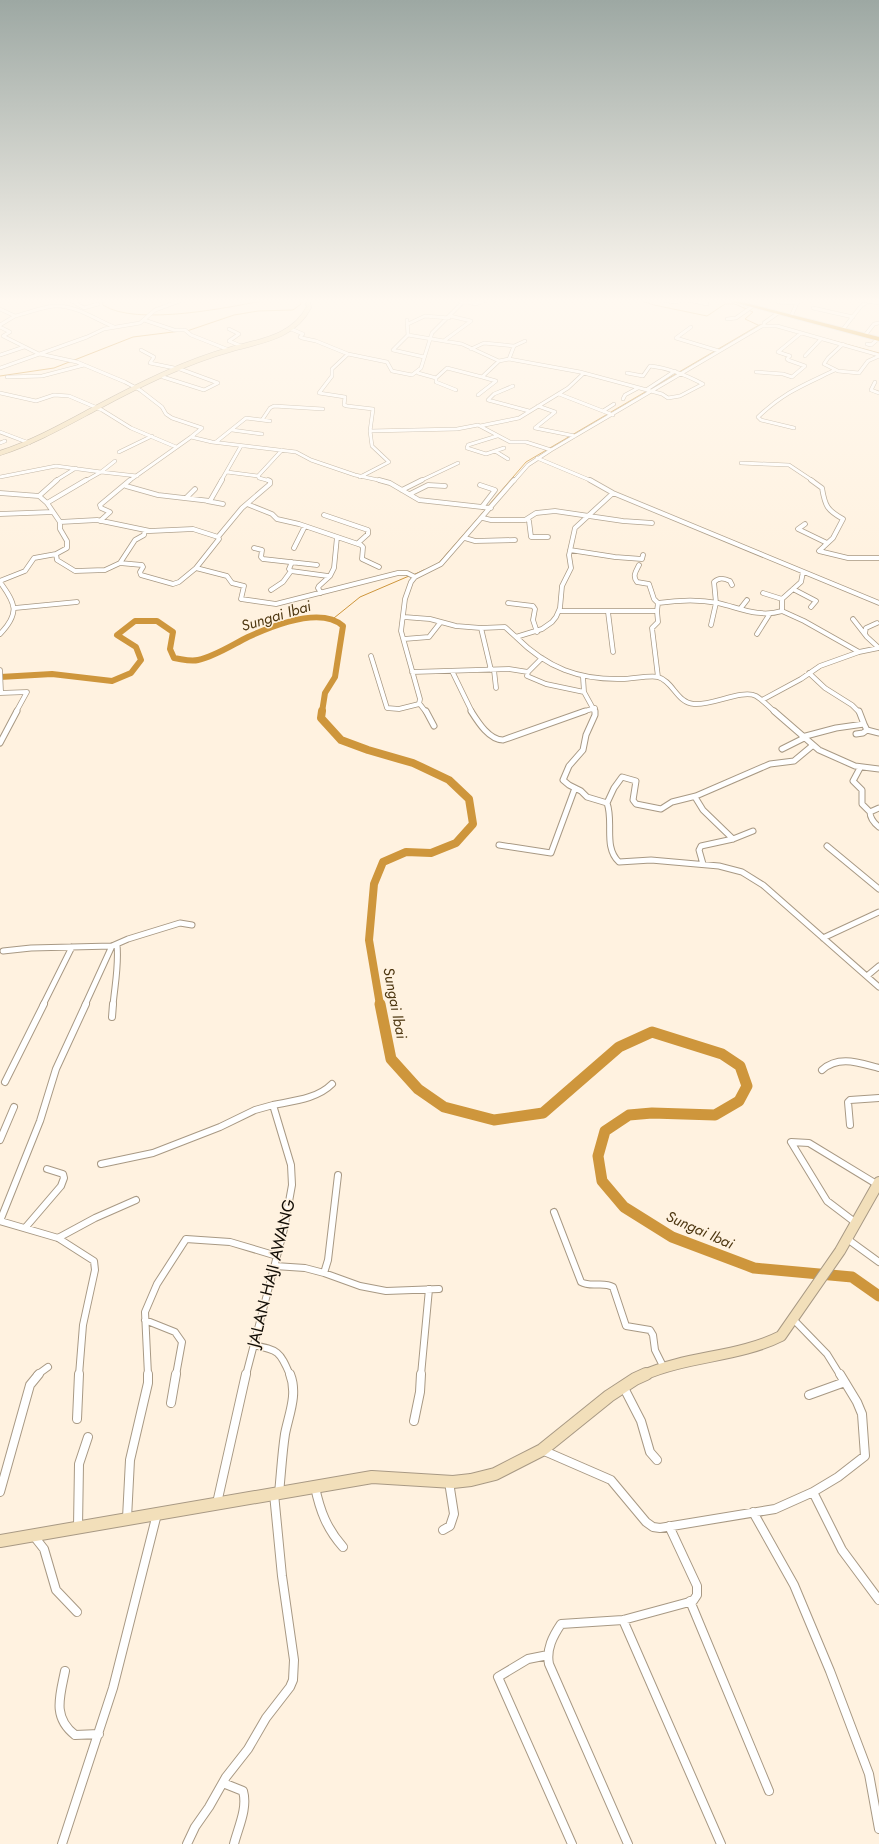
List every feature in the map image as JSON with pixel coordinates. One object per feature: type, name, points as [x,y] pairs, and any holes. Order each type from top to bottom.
[{"type":"street","points":[[100,521],[110,512],[101,508],[100,505],[126,486],[142,471],[191,438],[202,428],[177,420],[166,414],[160,405],[129,385]]},
{"type":"street","points":[[0,452],[44,437],[96,408],[143,385]]},
{"type":"street","points":[[190,385],[204,390],[214,385]]},
{"type":"street","points":[[325,385],[319,394],[345,397],[344,405],[346,406],[373,409],[370,431],[372,448],[389,462],[360,477]]},
{"type":"street","points":[[444,385],[456,390]]},
{"type":"street","points":[[490,385],[478,395],[489,398],[489,400],[530,411]]},
{"type":"street","points":[[370,431],[457,429],[517,419],[571,385]]},
{"type":"street","points":[[627,385],[672,398],[685,394],[701,385]]},
{"type":"street","points":[[196,568],[227,576],[230,578],[232,583],[244,586],[241,598],[243,600],[276,604],[398,573],[413,575],[441,564],[528,465],[537,458],[658,385]]},
{"type":"street","points":[[649,391],[658,385]]},
{"type":"street","points":[[794,428],[761,420],[758,417],[787,391],[800,385]]},
{"type":"street","points":[[873,385],[871,390],[879,393]]},
{"type":"street","points":[[489,398],[497,392],[513,386]]},
{"type":"street","points":[[623,399],[626,395],[638,388]]},
{"type":"street","points":[[0,393],[36,402],[52,395],[64,395],[96,408],[131,428],[176,447]]},
{"type":"street","points":[[559,394],[612,414]]},
{"type":"street","points":[[605,412],[614,404]]},
{"type":"street","points":[[262,420],[270,408],[274,406],[323,409]]},
{"type":"street","points":[[538,406],[556,412],[535,428],[574,436]]},
{"type":"street","points":[[216,442],[246,418],[270,422]]},
{"type":"street","points":[[480,426],[511,443],[526,442],[551,450]]},
{"type":"street","points":[[232,430],[262,434]]},
{"type":"street","points":[[0,432],[29,443]]},
{"type":"street","points":[[118,452],[152,436]]},
{"type":"street","points":[[497,436],[467,446],[468,449],[482,454],[504,448]]},
{"type":"street","points":[[191,438],[241,446],[298,452],[311,460],[360,477],[390,484],[424,502],[490,508]]},
{"type":"street","points":[[0,443],[5,440]]},
{"type":"street","points":[[207,501],[211,499],[241,446]]},
{"type":"street","points":[[258,476],[282,450]]},
{"type":"street","points":[[495,451],[508,459]]},
{"type":"street","points":[[537,458],[598,484],[613,493],[879,603]]},
{"type":"street","points":[[47,503],[101,472],[115,461]]},
{"type":"street","points":[[741,463],[789,465],[822,488],[824,501],[829,511],[843,519],[836,535],[819,551],[848,558],[879,558]]},
{"type":"street","points":[[402,490],[458,464]]},
{"type":"street","points":[[0,477],[53,466],[137,476]]},
{"type":"street","points":[[38,496],[54,482],[76,468]]},
{"type":"street","points":[[56,554],[57,560],[70,569],[105,570],[120,563],[142,565],[143,567],[140,572],[141,575],[174,584],[179,582],[196,568],[219,539],[218,537],[247,504],[271,483],[270,481],[259,478],[258,476],[227,472]]},
{"type":"street","points":[[410,494],[428,485],[445,486]]},
{"type":"street","points":[[480,485],[495,490],[483,507]]},
{"type":"street","points":[[126,486],[154,494],[223,504]]},
{"type":"street","points":[[186,498],[194,488]]},
{"type":"street","points":[[0,493],[38,496],[47,503],[60,522],[59,528],[68,545],[66,550],[56,554],[34,558],[26,571],[0,582],[8,593],[15,608],[15,612],[10,623],[0,634]]},
{"type":"street","points":[[516,637],[537,632],[551,623],[559,611],[561,588],[573,565],[569,555],[574,529],[613,493]]},
{"type":"street","points":[[247,504],[272,514],[277,519],[305,526],[358,543],[363,547],[362,559],[379,567]]},
{"type":"street","points":[[483,518],[493,520],[527,519],[534,514],[553,511],[623,521],[652,523]]},
{"type":"street","points":[[0,514],[53,512]]},
{"type":"street","points":[[324,515],[368,530],[368,534],[358,543]]},
{"type":"street","points":[[527,519],[529,521],[531,537],[548,537]]},
{"type":"street","points":[[60,522],[100,521],[145,530],[193,529],[218,537]]},
{"type":"street","points":[[805,524],[798,529],[827,543]]},
{"type":"street","points":[[294,548],[305,526]]},
{"type":"street","points":[[120,563],[135,540],[144,535],[145,530]]},
{"type":"street","points":[[321,593],[318,588],[332,572],[334,566],[335,542],[337,537]]},
{"type":"street","points":[[465,538],[475,541],[515,540]]},
{"type":"street","points":[[254,548],[262,550],[261,557],[263,559],[317,565]]},
{"type":"street","points":[[570,550],[642,559],[643,555]]},
{"type":"street","points":[[271,590],[283,582],[291,571],[289,569],[292,562]]},
{"type":"street","points":[[639,565],[634,572],[636,581],[648,584],[655,600],[658,603],[658,622],[652,628],[658,677],[685,701],[693,704],[709,703],[752,695],[762,700],[812,746],[847,764],[860,768],[879,769]]},
{"type":"street","points":[[291,571],[328,576]]},
{"type":"street","points":[[782,599],[801,582],[803,572]]},
{"type":"street","points":[[413,575],[405,599],[404,617],[401,631],[420,699],[419,703],[424,708],[434,726]]},
{"type":"street","points":[[711,625],[716,603],[715,580],[728,580],[732,585]]},
{"type":"street","points":[[793,590],[816,601],[816,603],[811,607]]},
{"type":"street","points":[[763,593],[782,599]]},
{"type":"street","points":[[782,599],[782,611]]},
{"type":"street","points":[[740,608],[747,600]]},
{"type":"street","points":[[658,603],[682,601],[716,603],[769,615],[782,611],[804,621],[859,652]]},
{"type":"street","points":[[15,608],[77,602]]},
{"type":"street","points":[[508,603],[533,606],[535,609],[533,620],[537,632]]},
{"type":"street","points":[[559,611],[657,611]]},
{"type":"street","points":[[608,612],[608,622],[613,652]]},
{"type":"street","points":[[757,634],[769,615]]},
{"type":"street","points":[[404,617],[430,619],[440,624],[481,628],[505,627],[527,648],[542,658],[562,669],[583,677],[626,679],[658,677]]},
{"type":"street","points":[[853,619],[879,648]]},
{"type":"street","points":[[865,633],[866,628],[877,623]]},
{"type":"street","points":[[404,639],[429,637],[440,624]]},
{"type":"street","points":[[481,628],[496,688]]},
{"type":"street","points":[[762,700],[820,666],[859,652],[879,648]]},
{"type":"street","points":[[371,656],[385,706],[387,708],[390,710],[408,707],[419,703]]},
{"type":"street","points":[[528,672],[542,658]]},
{"type":"street","points":[[412,672],[492,670],[517,670],[528,672]]},
{"type":"street","points":[[0,671],[1,692],[27,692],[0,743]]},
{"type":"street","points":[[452,671],[463,697],[482,727],[498,740],[503,740],[595,708]]},
{"type":"street","points":[[528,672],[527,676],[537,681],[584,692]]},
{"type":"street","points":[[809,673],[829,691],[845,699],[859,712],[867,730]]},
{"type":"street","points":[[583,677],[584,692],[595,708],[596,716],[586,735],[583,750],[569,766],[563,778],[564,783],[584,791],[587,797],[607,803]]},
{"type":"street","points":[[782,749],[803,737],[836,728],[864,724]]},
{"type":"street","points":[[856,734],[863,733],[867,730],[879,733]]},
{"type":"street","points":[[812,746],[791,762],[770,764],[695,797],[676,801],[661,809],[636,804],[633,800],[636,780],[622,777],[614,788],[607,803],[610,811],[610,850],[614,859],[619,862],[656,860],[669,863],[724,866],[756,879],[879,986]]},
{"type":"street","points":[[860,768],[853,781],[862,790],[862,804],[870,812],[872,821],[879,827]]},
{"type":"street","points":[[500,845],[551,853],[575,788]]},
{"type":"street","points":[[695,797],[703,810],[733,839]]},
{"type":"street","points":[[870,812],[879,808]]},
{"type":"street","points":[[703,864],[699,848],[733,839],[752,831]]},
{"type":"street","points":[[827,846],[879,889]]},
{"type":"street","points":[[823,938],[879,912]]},
{"type":"street","points":[[1,952],[31,948],[115,946],[128,940],[180,923],[192,925]]},
{"type":"street","points":[[112,1017],[116,973],[119,963],[115,946]]},
{"type":"street","points":[[77,1419],[78,1373],[83,1331],[95,1266],[94,1261],[58,1238],[0,1221],[38,1126],[56,1069],[115,946]]},
{"type":"street","points":[[5,1082],[72,947]]},
{"type":"street","points":[[867,976],[879,966]]},
{"type":"street","points":[[822,1070],[830,1063],[844,1061],[879,1068]]},
{"type":"street","points":[[101,1164],[153,1153],[220,1127],[255,1110],[310,1096],[324,1090],[332,1084]]},
{"type":"street","points":[[850,1125],[848,1102],[850,1100],[879,1098]]},
{"type":"street","name":"JALAN HAJI AWANG","points":[[217,1503],[253,1345],[275,1266],[285,1223],[293,1175],[273,1105]]},
{"type":"street","points":[[0,1140],[14,1106]]},
{"type":"street","points":[[0,1541],[127,1518],[379,1477],[463,1482],[495,1474],[542,1450],[623,1386],[635,1379],[664,1368],[700,1358],[767,1343],[781,1336],[794,1320],[840,1251],[846,1238],[856,1223],[878,1183],[809,1143],[791,1142],[827,1202],[856,1223]]},
{"type":"street","points":[[25,1228],[64,1180],[63,1174],[47,1169]]},
{"type":"street","points":[[324,1273],[328,1260],[338,1174]]},
{"type":"street","points":[[58,1238],[95,1218],[136,1200]]},
{"type":"street","points":[[554,1212],[581,1282],[588,1286],[612,1286],[626,1326],[650,1330],[653,1335],[655,1350],[664,1368]]},
{"type":"street","points":[[127,1518],[130,1460],[148,1383],[145,1312],[150,1297],[186,1239],[192,1238],[230,1242],[277,1256]]},
{"type":"street","points":[[846,1238],[879,1262]]},
{"type":"street","points":[[275,1266],[305,1268],[360,1286],[386,1290],[439,1289]]},
{"type":"street","points":[[414,1420],[420,1392],[429,1289]]},
{"type":"street","points":[[145,1320],[175,1332],[182,1342],[171,1403]]},
{"type":"street","points":[[542,1450],[611,1480],[648,1525],[660,1528],[775,1509],[813,1492],[838,1477],[865,1456],[865,1438],[860,1409],[845,1382],[827,1354],[794,1320]]},
{"type":"street","points":[[187,1844],[195,1826],[209,1807],[231,1769],[248,1749],[266,1718],[290,1687],[293,1680],[294,1660],[282,1576],[276,1494],[285,1434],[294,1394],[294,1384],[284,1360],[277,1352],[272,1349],[253,1345]]},
{"type":"street","points":[[0,1492],[30,1385],[35,1377],[48,1367]]},
{"type":"street","points":[[809,1395],[832,1388],[845,1382]]},
{"type":"street","points":[[623,1386],[641,1421],[650,1452],[657,1460]]},
{"type":"street","points":[[78,1527],[79,1464],[88,1437]]},
{"type":"street","points":[[443,1530],[450,1526],[454,1518],[449,1482]]},
{"type":"street","points":[[315,1487],[325,1525],[329,1532],[343,1547]]},
{"type":"street","points":[[813,1492],[842,1550],[879,1600]]},
{"type":"street","points":[[753,1512],[794,1585],[830,1671],[869,1774],[879,1829]]},
{"type":"street","points":[[62,1844],[99,1734],[117,1673],[157,1513]]},
{"type":"street","points":[[628,1844],[549,1664],[548,1655],[553,1638],[560,1624],[623,1620],[696,1598],[697,1586],[669,1526]]},
{"type":"street","points":[[33,1535],[44,1549],[52,1572],[56,1590],[77,1612]]},
{"type":"street","points":[[690,1601],[769,1791]]},
{"type":"street","points":[[623,1620],[721,1844]]},
{"type":"street","points":[[548,1655],[538,1655],[521,1662],[498,1677],[572,1844]]},
{"type":"street","points":[[65,1671],[58,1706],[59,1713],[65,1726],[75,1735],[99,1734]]},
{"type":"street","points":[[223,1783],[243,1791],[244,1793],[244,1805],[234,1844]]},
{"type":"waterway","points":[[488,506],[526,462],[657,385]]},
{"type":"waterway","points":[[437,565],[486,509]]},
{"type":"waterway","points":[[413,575],[424,570]]},
{"type":"waterway","points":[[334,618],[360,597],[409,576]]},
{"type":"waterway","name":"Sungai Ibai","points":[[0,677],[52,674],[112,681],[131,673],[141,660],[136,647],[117,635],[135,621],[157,621],[173,632],[170,649],[174,658],[192,661],[211,656],[248,637],[283,623],[310,618],[322,618],[334,620],[343,626],[335,677],[325,693],[322,712]]},
{"type":"waterway","name":"Sungai Ibai","points":[[322,711],[321,718],[341,740],[368,750],[413,763],[449,780],[469,799],[473,824],[456,843],[431,853],[406,852],[383,862],[374,884],[369,940],[380,1005]]},
{"type":"waterway","name":"Sungai Ibai","points":[[380,1004],[391,1059],[418,1089],[444,1107],[494,1120],[543,1113],[619,1047],[652,1032],[722,1054],[740,1066],[747,1086],[739,1101],[715,1115],[652,1113],[629,1115],[605,1131],[598,1156],[602,1181],[624,1207],[672,1237],[754,1268],[852,1277],[879,1296]]}]
